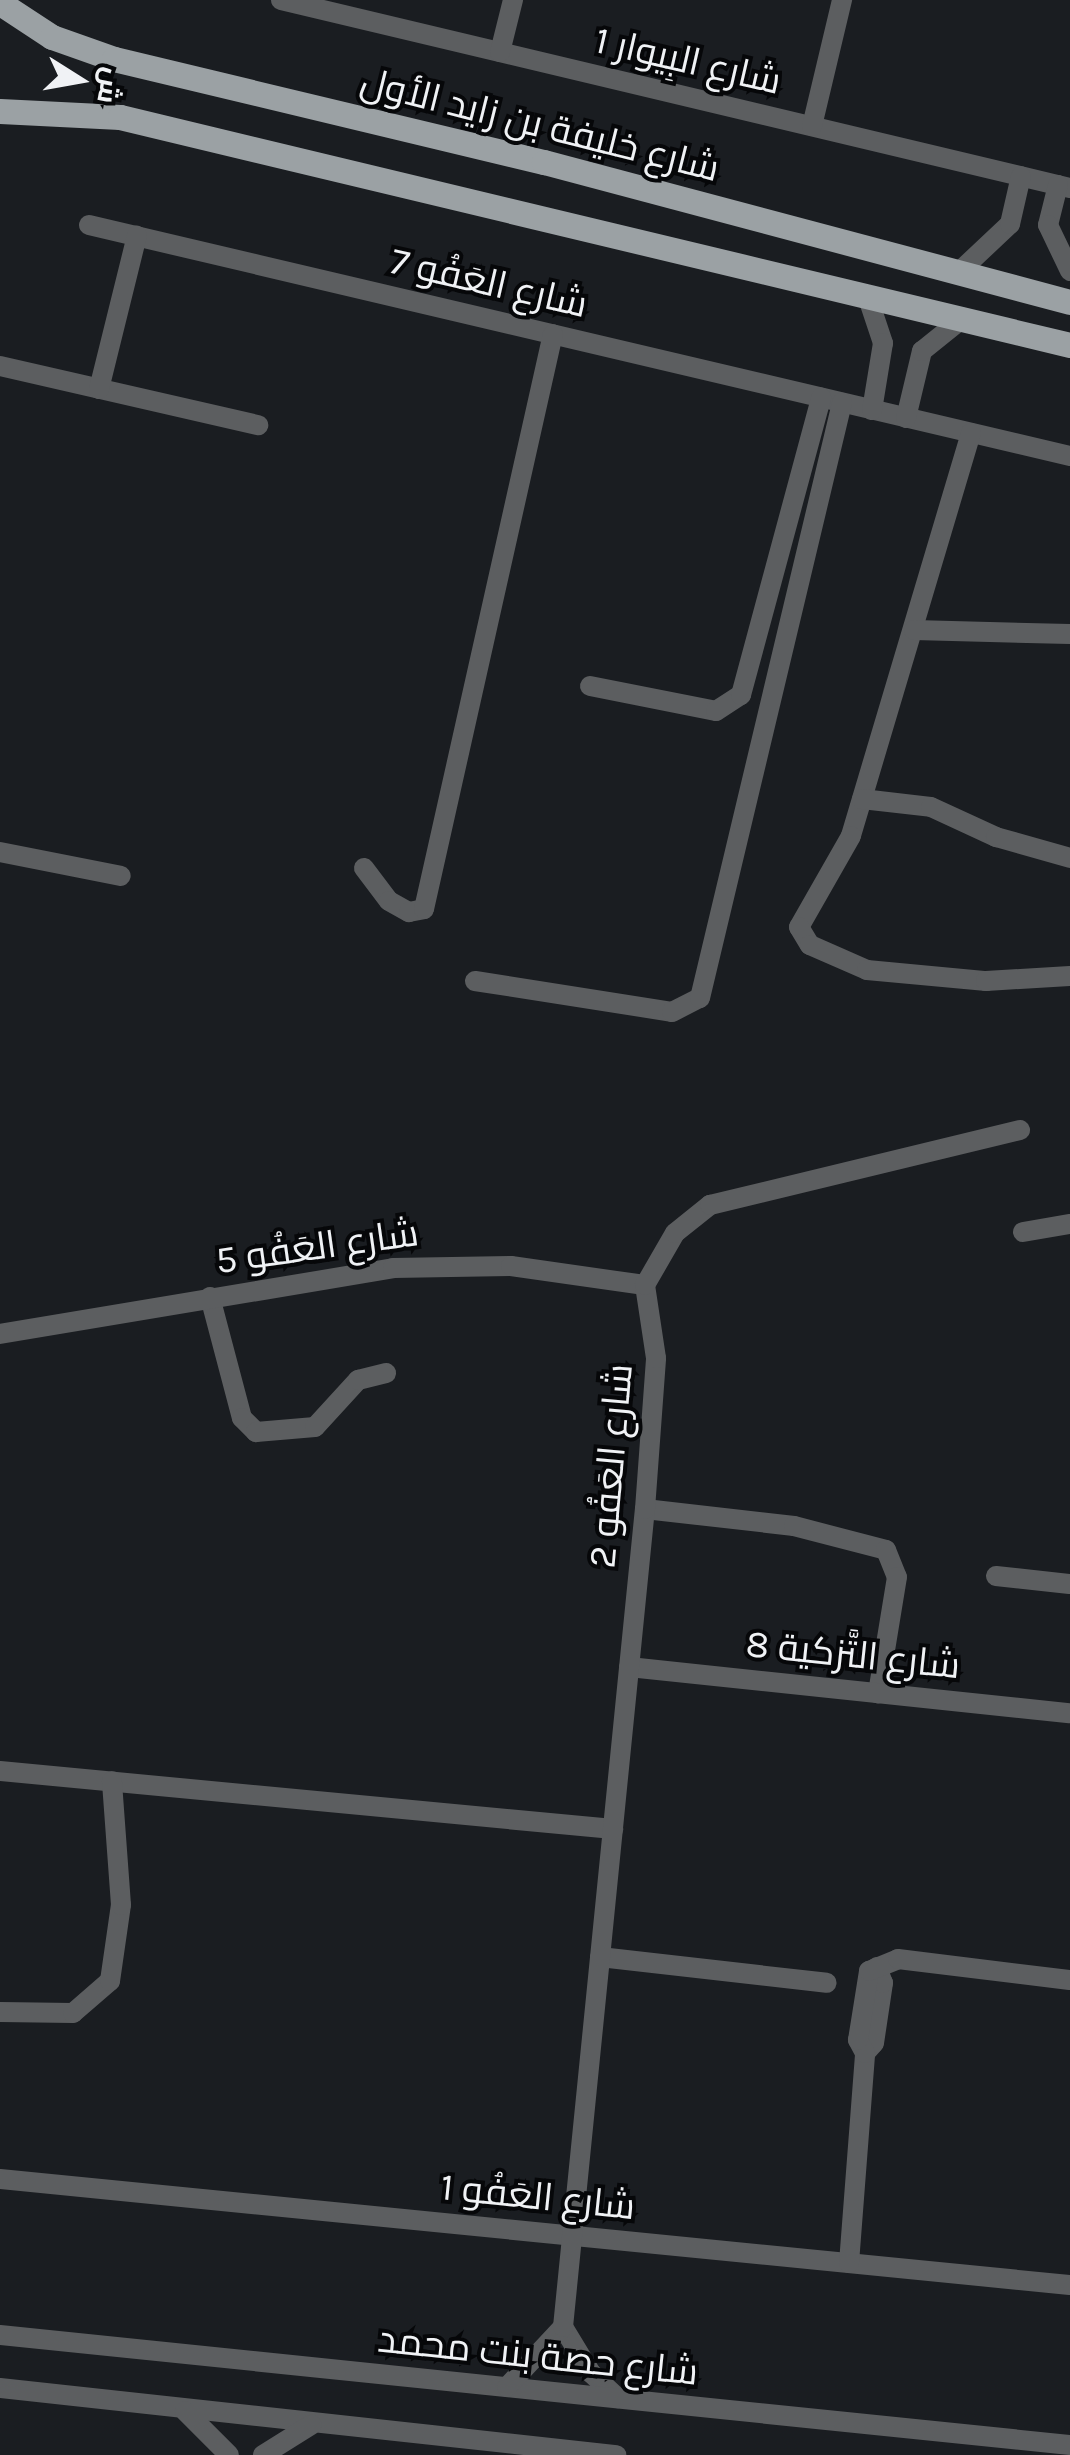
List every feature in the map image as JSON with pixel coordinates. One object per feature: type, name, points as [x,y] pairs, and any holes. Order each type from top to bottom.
[{"type":"main road","name":"شارع خليفة بن زايد الأول","points":[[0,3],[52,38],[114,59],[544,162],[1070,302]]},
{"type":"main road","points":[[0,111],[120,117],[1070,345]]},
{"type":"street","name":"شارع البِيوار 1","points":[[281,0],[1064,186],[1048,225],[1070,271]]},
{"type":"street","points":[[500,52],[513,0]]},
{"type":"street","points":[[812,126],[842,0]]},
{"type":"street","points":[[959,272],[1010,224],[1021,176]]},
{"type":"street","name":"شارع العَفُو 7","points":[[89,225],[1070,456]]},
{"type":"street","points":[[100,389],[138,236]]},
{"type":"street","points":[[867,295],[883,343],[872,410]]},
{"type":"street","points":[[906,418],[922,351],[962,318]]},
{"type":"street","points":[[364,868],[389,901],[409,912],[424,909],[552,334]]},
{"type":"street","points":[[0,366],[258,426]]},
{"type":"street","points":[[590,686],[706,711],[724,709],[740,695],[821,398]]},
{"type":"street","points":[[474,981],[672,1012],[700,998],[842,403]]},
{"type":"street","points":[[971,433],[842,858],[802,914],[805,940],[867,970],[906,976],[1070,976]]},
{"type":"street","points":[[914,630],[1070,634]]},
{"type":"street","points":[[862,799],[930,807],[996,837],[1070,858]]},
{"type":"street","points":[[0,852],[122,876]]},
{"type":"street","points":[[645,1285],[675,1232],[710,1206],[1020,1130]]},
{"type":"street","points":[[1023,1232],[1070,1224]]},
{"type":"street","name":"شارع العَفُو 5","points":[[0,1334],[210,1296],[429,1266],[511,1266],[645,1285]]},
{"type":"street","name":"شارع العَفُو 2","points":[[563,2326],[645,1508],[656,1358],[645,1285]]},
{"type":"street","points":[[210,1296],[242,1418],[256,1432],[315,1428],[358,1380],[386,1374]]},
{"type":"street","points":[[645,1508],[794,1526],[886,1550],[897,1577],[878,1693]]},
{"type":"street","points":[[996,1576],[1070,1584]]},
{"type":"street","name":"شارع التَّزكية 8","points":[[629,1667],[1070,1713]]},
{"type":"street","points":[[0,1771],[613,1829]]},
{"type":"street","points":[[0,2012],[73,2013],[110,1981],[121,1905],[112,1782]]},
{"type":"street","points":[[600,1956],[827,1983]]},
{"type":"street","points":[[849,2263],[866,2053],[874,2043],[883,1983],[877,1967],[898,1959],[1070,1980]]},
{"type":"street","name":"شارع العَفُو 1","points":[[0,2179],[1070,2285]]},
{"type":"street","points":[[506,2387],[563,2326],[592,2373],[618,2398]]},
{"type":"street","name":"شارع حصة بنت محمد","points":[[0,2335],[1070,2446]]},
{"type":"street","points":[[0,2388],[616,2455]]},
{"type":"street","points":[[183,2410],[229,2455]]},
{"type":"street","points":[[263,2455],[311,2424]]}]
